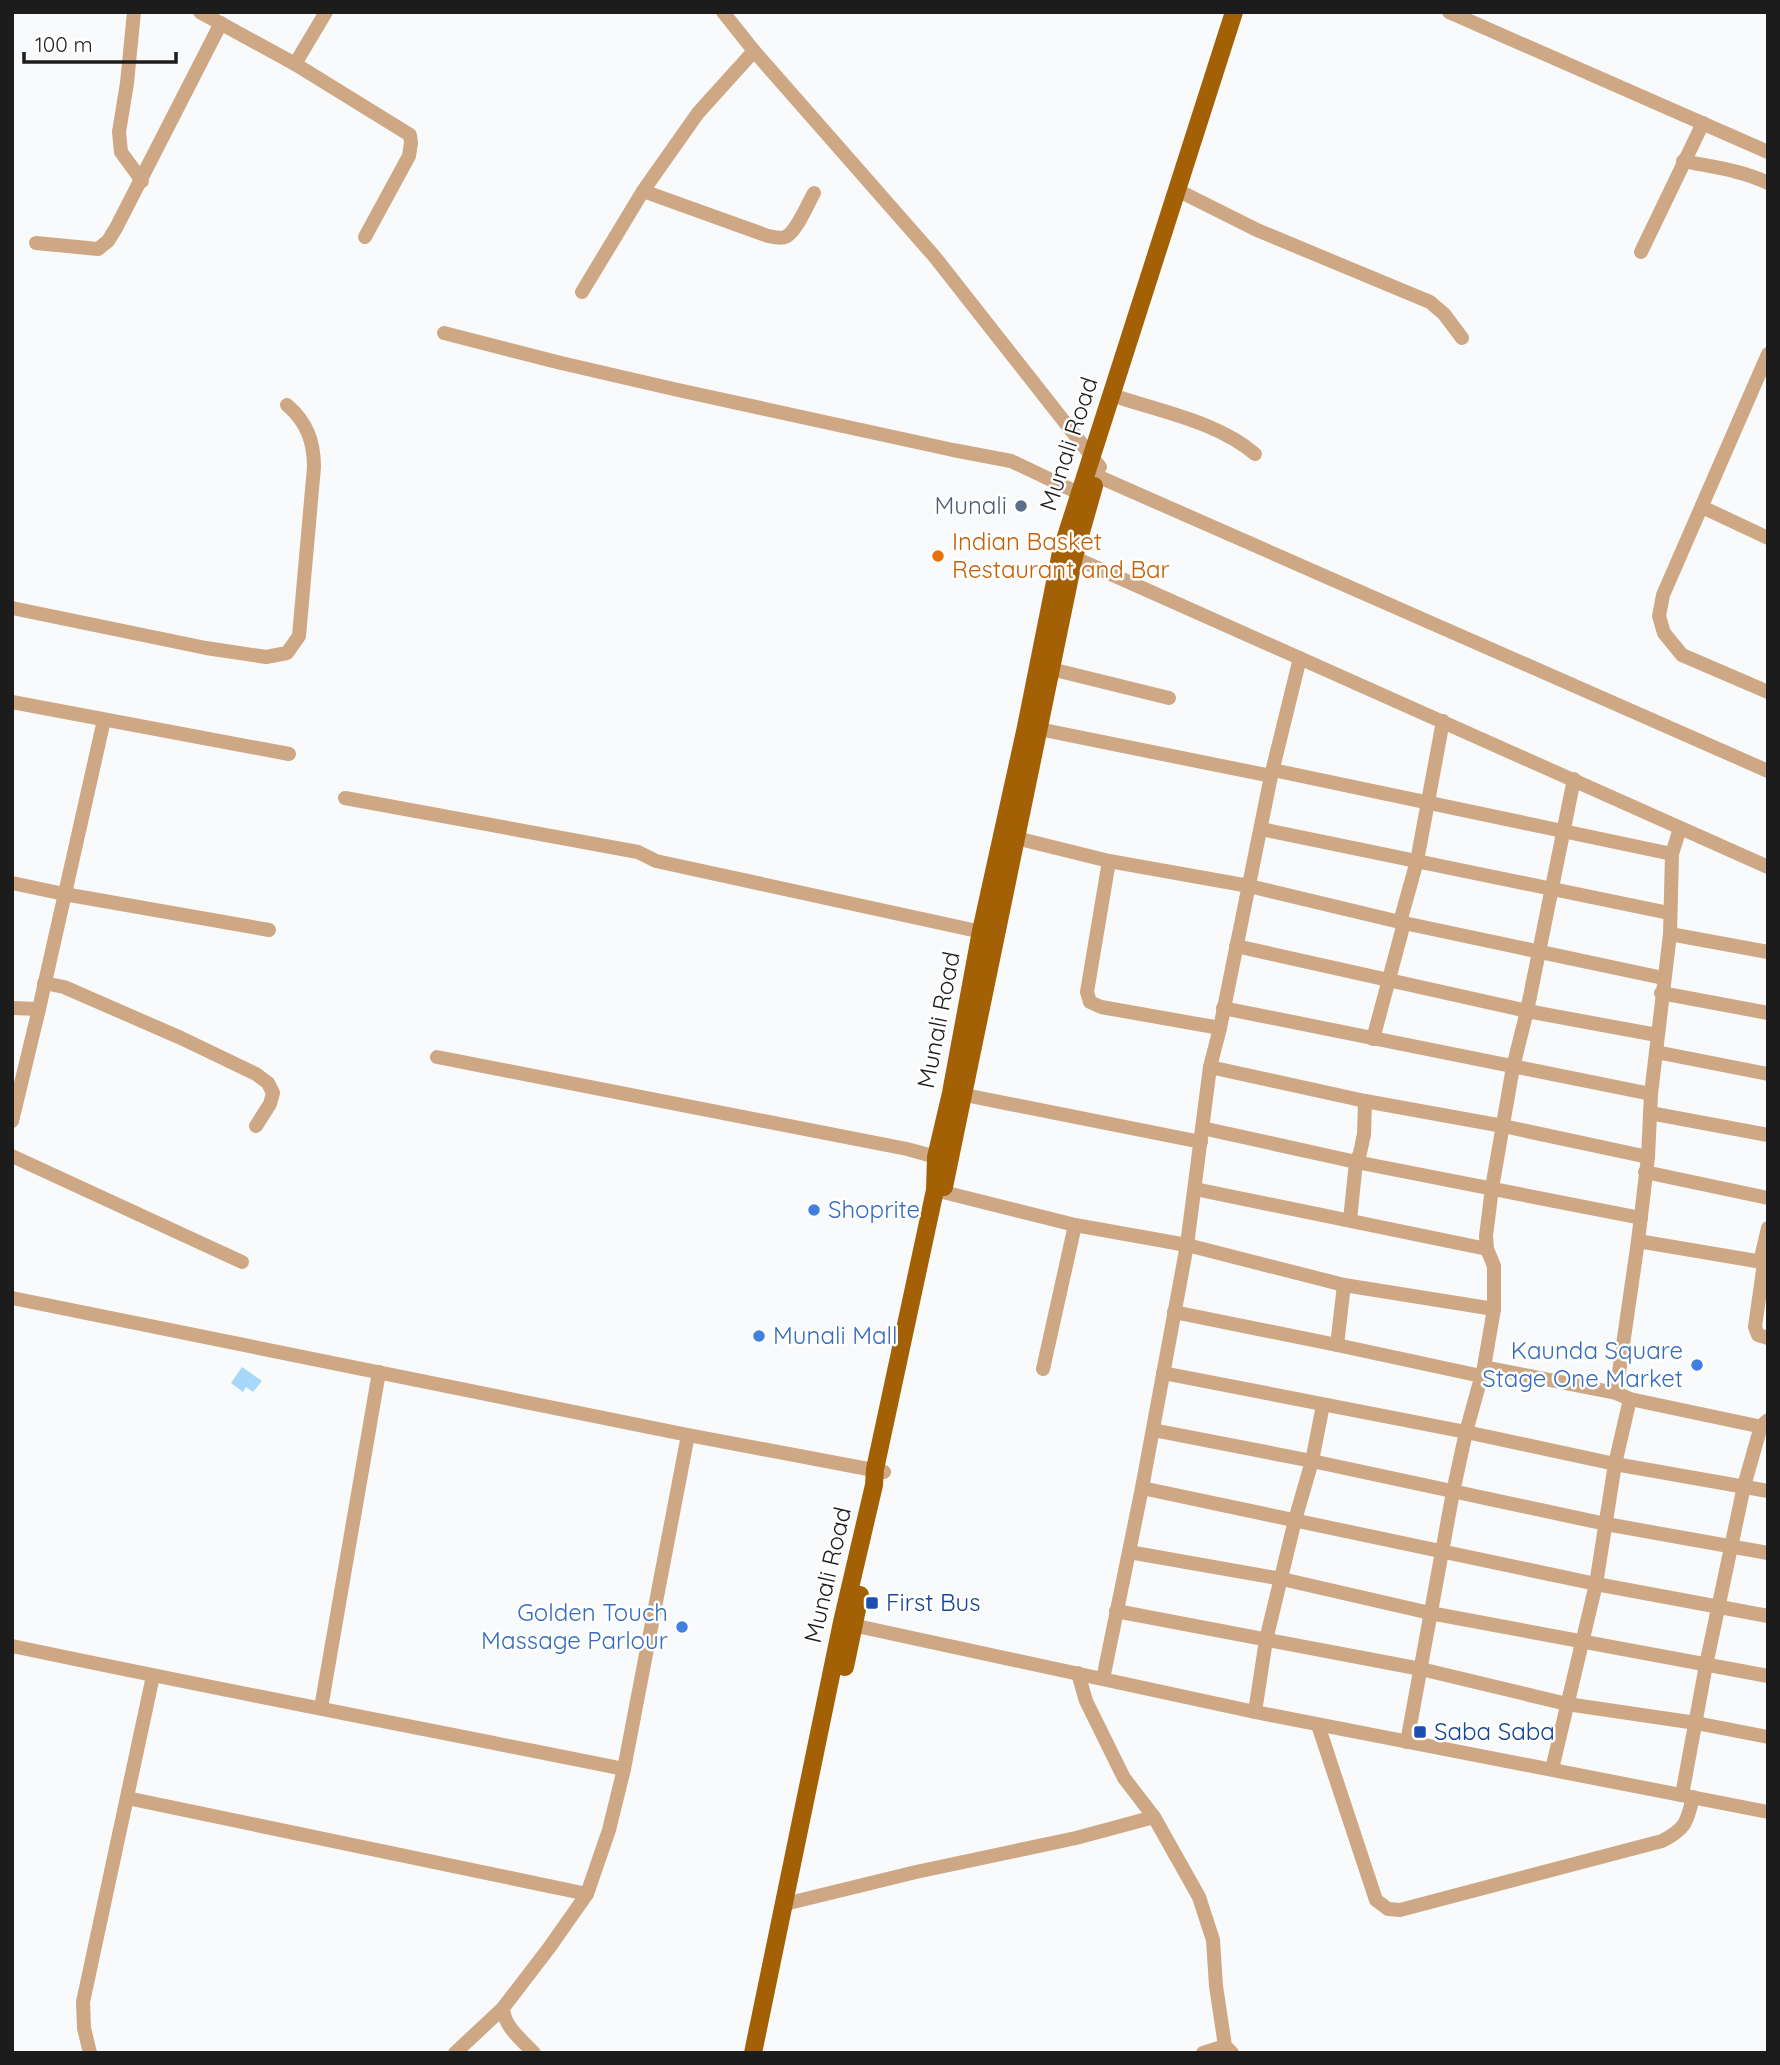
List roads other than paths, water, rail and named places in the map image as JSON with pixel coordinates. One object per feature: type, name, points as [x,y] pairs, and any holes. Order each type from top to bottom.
[{"type":"main road","name":"Munali Road","points":[[762,2053],[874,1485],[880,1471],[939,1191],[988,933],[1068,554],[1085,496],[1121,398],[1234,12]]},
{"type":"main road","name":"Munali Road","points":[[1096,466],[1182,192],[1244,12]]},
{"type":"main road","name":"Munali Road","points":[[1032,728],[1051,669],[1068,554]]},
{"type":"main road","name":"Munali Road","points":[[939,1191],[936,1157],[957,1094]]},
{"type":"main road","name":"Munali Road","points":[[753,2053],[790,1904]]},
{"type":"street","points":[[134,12],[119,132],[121,152],[142,181]]},
{"type":"street","points":[[200,12],[295,64],[410,135],[409,156],[365,237]]},
{"type":"street","points":[[295,64],[326,12]]},
{"type":"street","points":[[723,12],[934,256],[1096,466],[1768,771]]},
{"type":"street","points":[[1449,12],[1768,152]]},
{"type":"street","points":[[36,243],[98,249],[108,240],[142,181],[221,23]]},
{"type":"street","points":[[582,292],[643,191],[698,113],[754,51]]},
{"type":"street","points":[[1641,252],[1703,123]]},
{"type":"street","points":[[1683,161],[1723,169],[1768,183]]},
{"type":"street","points":[[643,191],[778,238],[792,232],[814,193]]},
{"type":"street","points":[[1182,192],[1256,230],[1430,302],[1444,314],[1462,338]]},
{"type":"street","points":[[444,333],[678,390],[1011,461],[1085,496]]},
{"type":"street","points":[[1768,354],[1663,595],[1659,616],[1664,633],[1682,655],[1768,692]]},
{"type":"street","points":[[1121,398],[1220,430],[1255,454]]},
{"type":"street","points":[[12,608],[206,648],[266,657],[287,653],[299,636],[301,625],[314,460],[306,426],[287,405]]},
{"type":"street","points":[[1702,507],[1768,538]]},
{"type":"street","points":[[1068,554],[1768,867]]},
{"type":"street","points":[[1103,1679],[1187,1245],[1210,1067],[1272,773],[1300,658]]},
{"type":"street","points":[[1051,669],[1169,698]]},
{"type":"street","points":[[12,702],[289,754]]},
{"type":"street","points":[[12,1121],[104,720]]},
{"type":"street","points":[[1373,1039],[1417,861],[1443,721]]},
{"type":"street","points":[[1032,728],[1427,802],[1672,854]]},
{"type":"street","points":[[1407,1742],[1453,1492],[1483,1372],[1494,1309],[1494,1266],[1487,1249],[1486,1236],[1492,1188],[1513,1067],[1574,779]]},
{"type":"street","points":[[345,798],[638,852],[656,861],[988,933]]},
{"type":"street","points":[[1616,1393],[1648,1157],[1651,1094],[1670,934],[1672,854],[1679,828]]},
{"type":"street","points":[[1261,829],[1669,913]]},
{"type":"street","points":[[1009,837],[1109,861],[1249,886],[1402,923],[1539,952],[1768,1013]]},
{"type":"street","points":[[1109,861],[1087,992],[1090,1002],[1101,1007],[1220,1028]]},
{"type":"street","points":[[12,883],[269,930]]},
{"type":"street","points":[[1670,934],[1768,952]]},
{"type":"street","points":[[1236,946],[1527,1011],[1657,1035]]},
{"type":"street","points":[[44,982],[64,987],[168,1032],[256,1074],[268,1083],[272,1093],[270,1104],[256,1126]]},
{"type":"street","points":[[12,1008],[39,1009]]},
{"type":"street","points":[[1223,1008],[1651,1094]]},
{"type":"street","points":[[1656,1052],[1768,1074]]},
{"type":"street","points":[[437,1057],[936,1157]]},
{"type":"street","points":[[1210,1067],[1365,1101],[1503,1126],[1648,1157]]},
{"type":"street","points":[[957,1094],[1356,1162],[1641,1218]]},
{"type":"street","points":[[1350,1220],[1356,1162],[1364,1134],[1365,1101]]},
{"type":"street","points":[[1650,1113],[1768,1135]]},
{"type":"street","points":[[12,1156],[242,1262]]},
{"type":"street","points":[[1646,1172],[1768,1198]]},
{"type":"street","points":[[1195,1189],[1487,1249]]},
{"type":"street","points":[[939,1191],[1075,1225],[1187,1245],[1344,1285],[1494,1309]]},
{"type":"street","points":[[1043,1369],[1075,1225]]},
{"type":"street","points":[[1768,1228],[1755,1327],[1758,1335],[1768,1338]]},
{"type":"street","points":[[1638,1241],[1764,1263]]},
{"type":"street","points":[[1337,1345],[1344,1285]]},
{"type":"street","points":[[12,1298],[880,1471]]},
{"type":"street","points":[[1174,1312],[1483,1372],[1616,1393],[1630,1399],[1765,1425],[1744,1486],[1706,1665],[1696,1723],[1686,1823],[1680,1831],[1662,1841],[1400,1910],[1388,1909],[1376,1900],[1318,1725]]},
{"type":"street","points":[[321,1708],[379,1373]]},
{"type":"street","points":[[1164,1373],[1615,1464],[1768,1491]]},
{"type":"street","points":[[1552,1769],[1596,1584],[1615,1464],[1630,1399]]},
{"type":"street","points":[[1255,1712],[1266,1640],[1312,1461],[1323,1405]]},
{"type":"street","points":[[1153,1430],[1606,1524],[1768,1553]]},
{"type":"street","points":[[455,2053],[503,2008],[587,1894],[609,1830],[624,1769],[688,1434]]},
{"type":"street","points":[[1142,1488],[1596,1584],[1768,1616]]},
{"type":"street","points":[[1129,1552],[1282,1579],[1430,1613],[1768,1676]]},
{"type":"street","points":[[1116,1611],[1421,1669],[1567,1704],[1696,1723],[1768,1737]]},
{"type":"street","points":[[848,1623],[1318,1725],[1768,1812]]},
{"type":"street","points":[[12,1646],[624,1769]]},
{"type":"street","points":[[1078,1673],[1086,1701],[1124,1778],[1154,1817],[1199,1897],[1213,1940],[1216,1986],[1228,2049],[1203,2053]]},
{"type":"street","points":[[90,2053],[84,2028],[83,2002],[153,1676]]},
{"type":"street","points":[[127,1798],[587,1894]]},
{"type":"street","points":[[790,1904],[916,1872],[1076,1838],[1154,1817]]},
{"type":"street","points":[[503,2008],[509,2026],[534,2053]]},
{"type":"water","points":[[242,1367],[262,1381],[253,1392],[246,1387],[243,1392],[231,1383]]},
{"type":"place","name":"Munali","points":[[1021,506]]},
{"type":"place","name":"Indian Basket Restaurant and Bar","points":[[938,556]]},
{"type":"place","name":"Shoprite","points":[[814,1210]]},
{"type":"place","name":"Munali Mall","points":[[759,1336]]},
{"type":"place","name":"Kaunda Square Stage One Market","points":[[1697,1365]]},
{"type":"place","name":"First Bus","points":[[872,1603]]},
{"type":"place","name":"Golden Touch Massage Parlour","points":[[682,1627]]},
{"type":"place","name":"Saba Saba","points":[[1420,1732]]}]
